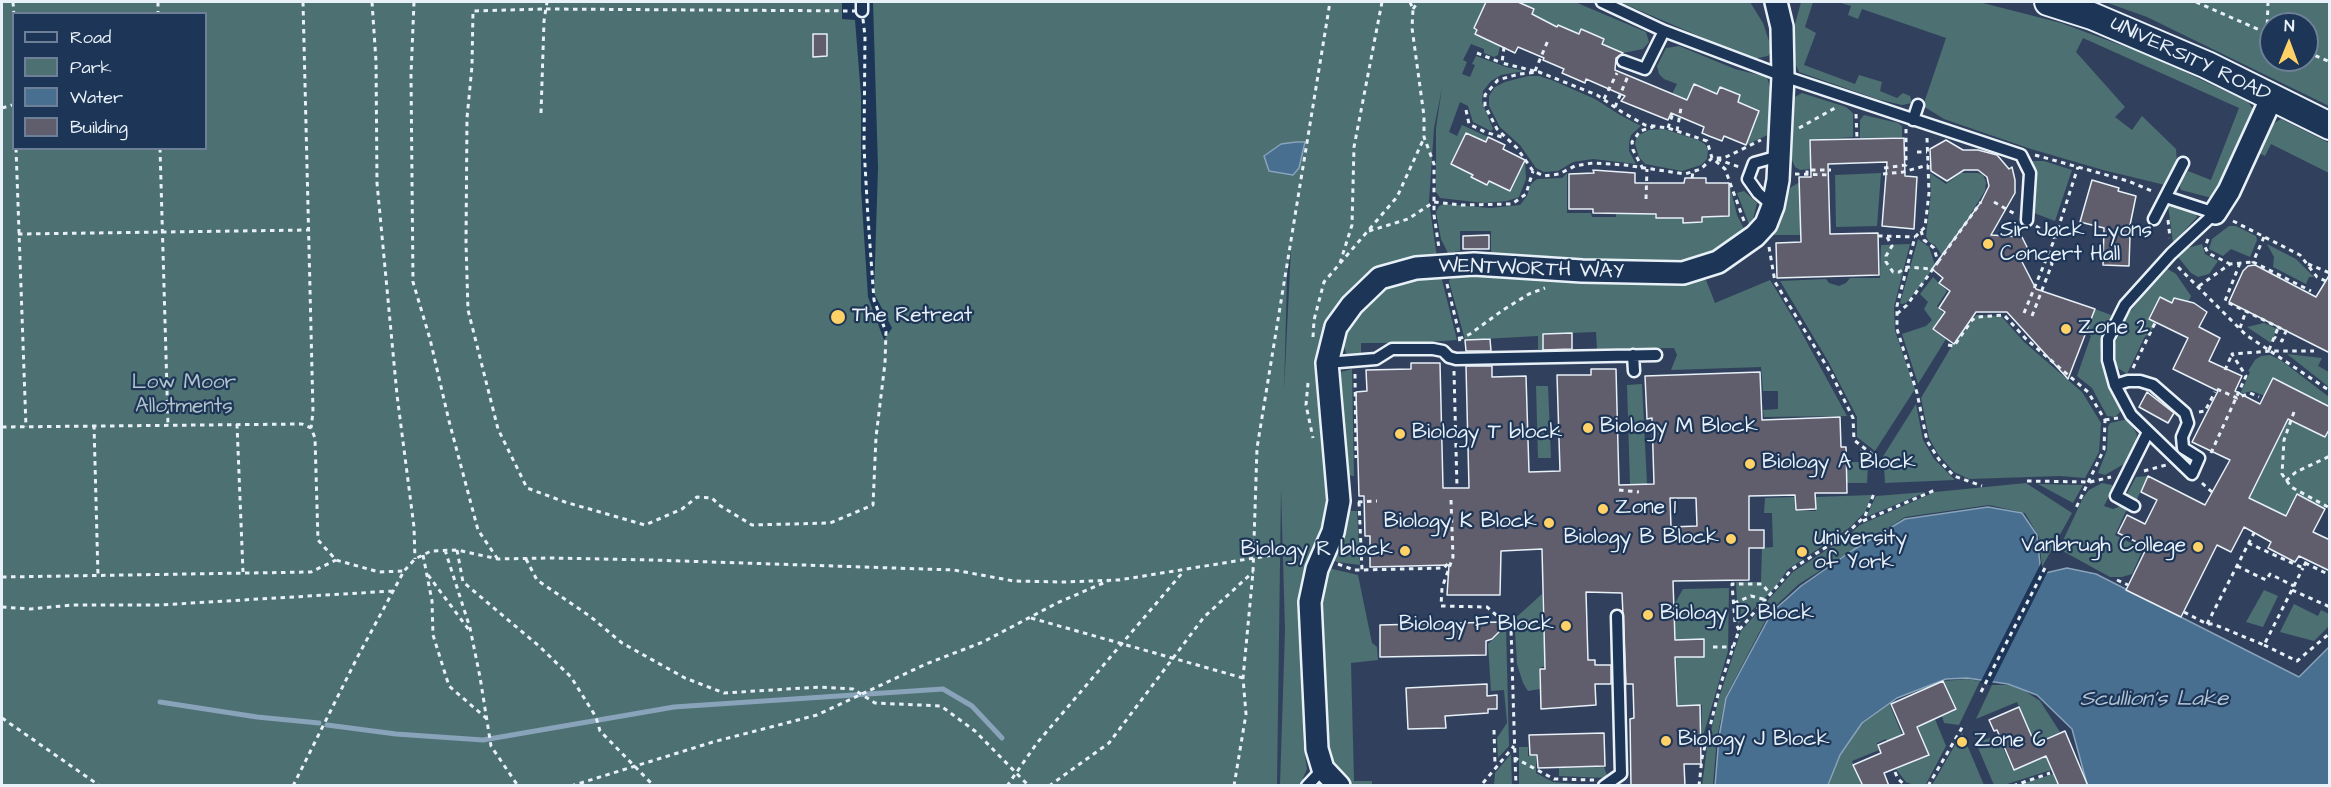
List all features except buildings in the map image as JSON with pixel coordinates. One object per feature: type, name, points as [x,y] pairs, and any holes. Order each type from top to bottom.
[{"type":"street","name":"WENTWORTH WAY","points":[[1323,769],[1317,749],[1310,602],[1314,554],[1333,532],[1339,501],[1327,363],[1336,327],[1352,305],[1380,278],[1416,268],[1474,264],[1582,271],[1683,273],[1718,262],[1761,237],[1773,206],[1779,165],[1783,76],[1782,27],[1776,2]]},
{"type":"street","name":"UNIVERSITY ROAD","points":[[2048,2],[2092,15],[2146,38],[2207,65],[2330,126]]},
{"type":"street","points":[[2219,223],[2229,191],[2272,97]]},
{"type":"street","points":[[1323,769],[1339,786]]},
{"type":"lane","points":[[1602,2],[1664,31],[1783,76],[2021,155],[2030,173],[2027,220]]},
{"type":"lane","points":[[1628,63],[1645,69],[1664,31]]},
{"type":"lane","points":[[1913,120],[1918,105]]},
{"type":"lane","points":[[1773,206],[1758,193],[1748,179],[1754,163],[1779,165]]},
{"type":"lane","points":[[2154,219],[2183,163]]},
{"type":"lane","points":[[2166,197],[2219,223]]},
{"type":"lane","points":[[2115,385],[2128,381],[2140,381],[2153,386],[2185,413],[2188,423],[2182,437],[2183,448],[2199,458],[2192,474],[2132,415],[2115,385],[2108,360],[2108,339],[2125,305],[2171,254],[2219,223]]},
{"type":"lane","points":[[1327,363],[1376,358],[1392,349],[1433,349],[1443,351],[1449,357],[1456,359],[1656,355]]},
{"type":"lane","points":[[1633,355],[1634,370]]},
{"type":"lane","points":[[2134,506],[2116,496],[2148,432]]},
{"type":"lane","points":[[1601,783],[1621,774],[1617,616]]},
{"type":"lane","points":[[1307,786],[1323,769]]},
{"type":"path","points":[[303,2],[313,412],[311,428],[315,438],[318,540],[336,560],[379,572],[404,571]]},
{"type":"path","points":[[372,2],[376,61],[376,183],[397,395],[414,527],[415,559]]},
{"type":"path","points":[[414,2],[411,75],[413,282],[430,339],[478,530],[498,559]]},
{"type":"path","points":[[542,113],[544,21],[547,2]]},
{"type":"path","points":[[1234,786],[1246,714],[1243,678],[1253,572],[1257,447],[1330,2]]},
{"type":"path","points":[[1339,265],[1352,225],[1354,147],[1383,2]]},
{"type":"path","points":[[1410,2],[1413,9],[1412,28],[1424,116],[1424,137],[1434,164],[1437,239],[1459,339],[1460,353],[1454,367],[1457,488]]},
{"type":"path","points":[[1413,9],[1418,2]]},
{"type":"path","points":[[2196,2],[2259,30]]},
{"type":"path","points":[[862,6],[865,36],[864,147],[874,300],[886,332],[885,363],[876,437],[873,505],[830,523],[752,525],[719,505],[712,498],[697,497],[682,509],[645,525],[565,502],[527,488],[498,429],[468,310],[466,118],[472,66],[473,11],[546,9],[862,6]]},
{"type":"path","points":[[1537,72],[1549,38]]},
{"type":"path","points":[[1502,63],[1504,47]]},
{"type":"path","points":[[1477,53],[1502,63],[1537,72],[1604,99],[1646,124],[1668,128],[1707,141]]},
{"type":"path","points":[[1604,99],[1628,63]]},
{"type":"path","points":[[1615,107],[1628,63]]},
{"type":"path","points":[[1537,72],[1498,80],[1485,95],[1485,106],[1497,129],[1522,154],[1533,171],[1544,176],[1559,174],[1575,166],[1604,164],[1685,174],[1701,169],[1712,158]]},
{"type":"path","points":[[1569,85],[1571,78]]},
{"type":"path","points":[[1856,100],[1857,139]]},
{"type":"path","points":[[2,108],[12,105]]},
{"type":"path","points":[[1677,131],[1681,108]]},
{"type":"path","points":[[1466,110],[1470,125],[1507,139]]},
{"type":"path","points":[[1668,128],[1673,113],[1671,113]]},
{"type":"path","points":[[1926,124],[1929,193],[1925,227],[1915,237],[1897,306],[1897,329],[1917,393],[1927,441],[1940,461],[1954,476],[1982,486]]},
{"type":"path","points":[[1646,199],[1645,169],[1633,150],[1632,142],[1640,131],[1654,126]]},
{"type":"path","points":[[1709,136],[1707,141],[1712,158],[1725,169],[1746,224],[1761,237],[1775,282],[1832,375],[1853,418],[1854,440],[1877,458]]},
{"type":"path","points":[[1884,168],[1906,165],[1906,136]]},
{"type":"path","points":[[1424,137],[1397,197],[1367,232],[1408,219],[1434,202],[1461,205],[1512,204],[1526,194],[1533,171]]},
{"type":"path","points":[[1498,142],[1501,137]]},
{"type":"path","points":[[16,150],[26,427]]},
{"type":"path","points":[[160,150],[168,425]]},
{"type":"path","points":[[1917,152],[1927,152]]},
{"type":"path","points":[[2021,155],[2033,154],[2127,181],[2166,197],[2171,254],[2177,266],[2240,328],[2330,391]]},
{"type":"path","points":[[1712,158],[1751,171]]},
{"type":"path","points":[[1604,164],[1604,169]]},
{"type":"path","points":[[1779,165],[1807,175],[1831,175]]},
{"type":"path","points":[[1884,174],[1903,172],[1928,165]]},
{"type":"path","points":[[2024,313],[2055,238],[2078,167]]},
{"type":"path","points":[[1807,175],[1807,170],[1831,170]]},
{"type":"path","points":[[1692,178],[1693,172]]},
{"type":"path","points":[[1897,315],[1907,305],[1981,202]]},
{"type":"path","points":[[1994,202],[2055,238]]},
{"type":"path","points":[[2219,223],[2235,221]]},
{"type":"path","points":[[2230,264],[2206,250],[2207,240],[2219,223],[2235,221],[2300,255],[2317,277],[2330,283]]},
{"type":"path","points":[[18,234],[308,230]]},
{"type":"path","points":[[1921,231],[1924,240],[1934,248],[1938,262]]},
{"type":"path","points":[[1878,237],[1915,237]]},
{"type":"path","points":[[1887,237],[1892,246],[1886,256],[1886,262],[1893,272],[1899,272],[1907,267],[1932,269]]},
{"type":"path","points":[[2253,262],[2264,237]]},
{"type":"path","points":[[2032,316],[2052,264],[2049,254]]},
{"type":"path","points":[[2198,286],[2230,264],[2253,262],[2311,291]]},
{"type":"path","points":[[2240,263],[2224,301],[2286,331],[2282,341],[2274,337]]},
{"type":"path","points":[[2306,263],[2330,273]]},
{"type":"path","points":[[1459,339],[1529,294],[1552,286]]},
{"type":"path","points":[[2240,328],[2246,311]]},
{"type":"path","points":[[1948,345],[1954,346],[1972,320],[1978,317],[2004,315],[2064,373],[2088,392],[2105,420],[2104,449],[2075,510]]},
{"type":"path","points":[[2128,381],[2155,323]]},
{"type":"path","points":[[2270,350],[2278,328]]},
{"type":"path","points":[[2232,354],[2270,350],[2314,351]]},
{"type":"path","points":[[2225,370],[2232,354]]},
{"type":"path","points":[[2209,457],[2246,376],[2232,354]]},
{"type":"path","points":[[1354,360],[1356,467]]},
{"type":"path","points":[[2211,401],[2216,390],[2237,398],[2250,393],[2259,397]]},
{"type":"path","points":[[2294,412],[2286,430],[2281,466],[2286,481],[2298,491],[2330,508]]},
{"type":"path","points":[[237,424],[243,573]]},
{"type":"path","points":[[2,428],[302,424],[311,428]]},
{"type":"path","points":[[94,425],[99,576]]},
{"type":"path","points":[[2286,481],[2296,472],[2330,456]]},
{"type":"path","points":[[2127,474],[2164,467],[2173,457]]},
{"type":"path","points":[[2027,481],[2090,482]]},
{"type":"path","points":[[1619,490],[1639,492]]},
{"type":"path","points":[[1859,523],[1935,490]]},
{"type":"path","points":[[1700,786],[1702,758],[1721,683],[1739,630],[1792,569],[1845,536],[1859,523],[1865,516],[1875,491]]},
{"type":"path","points":[[1355,495],[1355,501],[1377,501]]},
{"type":"path","points":[[1451,500],[1453,557],[1442,588],[1441,606],[1487,607],[1511,628],[1516,786]]},
{"type":"path","points":[[1359,502],[1362,570]]},
{"type":"path","points":[[2207,624],[2254,532]]},
{"type":"path","points":[[2248,543],[2330,575]]},
{"type":"path","points":[[446,550],[471,631],[491,746],[518,786]]},
{"type":"path","points":[[457,550],[463,582],[539,646],[570,677],[596,717],[598,728],[654,786]]},
{"type":"path","points":[[293,786],[358,656],[404,571],[415,559],[431,551],[457,550],[498,559],[652,560],[954,570],[1014,581],[1110,580],[1291,553],[1314,554],[1354,570],[1444,568],[1453,557]]},
{"type":"path","points":[[423,555],[432,600],[433,635],[449,686],[486,718]]},
{"type":"path","points":[[526,558],[537,580],[591,617],[622,643],[685,678],[724,693],[820,687],[853,690],[875,703],[941,706],[975,731],[1029,786]]},
{"type":"path","points":[[2,577],[311,572],[336,560]]},
{"type":"path","points":[[2264,645],[2305,564]]},
{"type":"path","points":[[1981,692],[2046,566]]},
{"type":"path","points":[[2236,566],[2266,580],[2270,574],[2330,607]]},
{"type":"path","points":[[1007,786],[1037,743],[1185,570]]},
{"type":"path","points":[[1049,786],[1109,743],[1204,616],[1253,572]]},
{"type":"path","points":[[427,574],[471,631]]},
{"type":"path","points":[[571,786],[713,742],[817,715],[926,664],[983,642],[1057,603],[1110,580]]},
{"type":"path","points":[[2117,580],[2128,585]]},
{"type":"path","points":[[1739,630],[1735,622],[1732,584],[1762,584],[1771,595]]},
{"type":"path","points":[[2,607],[30,609],[73,605],[159,605],[393,591]]},
{"type":"path","points":[[1734,603],[1751,596],[1767,600]]},
{"type":"path","points":[[2184,612],[2207,624],[2213,624],[2297,661],[2330,633]]},
{"type":"path","points":[[1029,618],[1243,678]]},
{"type":"path","points":[[1713,648],[1733,647]]},
{"type":"path","points":[[2,718],[100,786]]},
{"type":"path","points":[[1928,786],[1963,726]]},
{"type":"path","points":[[1494,730],[1495,767]]},
{"type":"path","points":[[1483,783],[1514,746]]},
{"type":"path","points":[[1515,758],[1554,779],[1601,783]]},
{"type":"path","points":[[1895,772],[1905,786]]},
{"type":"path","points":[[2013,786],[2050,773]]},
{"type":"shaded area","name":"University of York","points":[[1320,2],[2329,2],[2329,785],[1273,786],[1278,284]]},
{"type":"green space","name":"Low Moor Allotments","points":[[2,2],[842,2],[842,19],[855,20],[861,95],[861,189],[868,297],[884,340],[892,328],[874,293],[878,168],[873,2],[1486,2],[1474,28],[1497,38],[1495,43],[1500,46],[1498,55],[1494,57],[1484,53],[1484,49],[1471,44],[1463,60],[1467,62],[1462,74],[1470,77],[1476,56],[1524,71],[1501,75],[1491,81],[1483,91],[1482,102],[1493,129],[1491,131],[1473,122],[1468,106],[1460,102],[1449,132],[1457,136],[1462,125],[1488,137],[1486,142],[1466,133],[1451,164],[1487,185],[1489,181],[1510,191],[1525,160],[1526,179],[1519,197],[1507,201],[1484,203],[1440,198],[1436,192],[1436,128],[1442,88],[1434,128],[1429,201],[1437,258],[1409,261],[1329,327],[1332,484],[1329,521],[1302,600],[1303,742],[1307,769],[1300,785],[1280,785],[1285,630],[1281,489],[1277,785],[2,786]],"holes":[[[1291,248],[1284,391],[1287,275]]]},
{"type":"green space","points":[[1518,2],[1575,2],[1646,32],[1649,42],[1643,49],[1623,53],[1602,44],[1603,39],[1581,29],[1579,34],[1531,15],[1534,8]]},
{"type":"green space","points":[[1620,2],[1750,2],[1763,23],[1772,50],[1768,56],[1753,59],[1719,48],[1708,40]]},
{"type":"green space","points":[[1801,2],[1813,2],[1805,27],[1816,33],[1804,65],[1855,84],[1859,75],[1882,82],[1880,91],[1897,98],[1903,93],[1910,96],[1912,103],[1902,105],[1877,99],[1799,72],[1795,63],[1794,28]]},
{"type":"green space","points":[[1838,2],[1979,2],[2061,23],[2153,57],[2248,102],[2253,109],[2254,117],[2217,195],[2212,198],[2181,190],[2179,185],[2188,171],[2211,180],[2239,108],[2083,38],[2076,52],[2125,107],[2115,117],[2132,130],[2142,116],[2176,149],[2177,162],[2165,185],[2103,170],[2031,149],[1944,119],[1923,106],[1946,38],[1862,9],[1858,19],[1848,15],[1851,6]]},
{"type":"green space","points":[[2105,2],[2329,2],[2329,106],[2259,72],[2319,72],[2319,12],[2259,12],[2259,72],[2147,17]]},
{"type":"green space","points":[[1679,46],[1735,69],[1767,77],[1774,102],[1774,132],[1746,145],[1759,110],[1738,102],[1740,95],[1720,87],[1717,94],[1694,84],[1687,100],[1672,94],[1677,84],[1664,79],[1659,74],[1657,66],[1666,48]]},
{"type":"green space","points":[[1528,76],[1539,76],[1554,81],[1595,99],[1641,126],[1631,135],[1629,142],[1629,151],[1636,164],[1593,159],[1573,162],[1558,171],[1544,172],[1536,168],[1520,145],[1500,127],[1489,106],[1489,96],[1495,87]]},
{"type":"green space","points":[[1802,93],[1846,107],[1853,113],[1853,137],[1809,140],[1811,169],[1800,170],[1795,167],[1791,158],[1793,98]]},
{"type":"green space","points":[[1864,115],[1898,123],[1902,126],[1902,137],[1860,138],[1860,120]]},
{"type":"green space","points":[[2281,119],[2329,143],[2329,173],[2271,144],[2265,156],[2259,153],[2259,148],[2271,125]]},
{"type":"green space","points":[[1664,129],[1705,144],[1708,150],[1707,159],[1701,165],[1682,171],[1645,164],[1639,157],[1635,144],[1637,136],[1649,130]]},
{"type":"green space","points":[[2031,161],[2044,161],[2072,170],[2055,221],[2034,213],[2033,197],[2036,180]]},
{"type":"green space","points":[[1567,173],[1567,213],[1591,213],[1592,217],[1616,217],[1616,212],[1654,214],[1656,218],[1683,218],[1684,223],[1702,222],[1702,217],[1729,216],[1729,183],[1737,215],[1745,231],[1725,247],[1697,260],[1666,265],[1575,261],[1491,253],[1491,231],[1460,231],[1460,251],[1448,253],[1441,239],[1436,212],[1439,206],[1444,204],[1490,208],[1520,205],[1527,196],[1531,184],[1537,179],[1562,178]]},
{"type":"green space","points":[[1881,173],[1877,226],[1836,227],[1835,175]]},
{"type":"green space","points":[[1930,173],[1946,184],[1961,173],[1978,173],[1983,175],[1986,182],[1985,191],[1943,257],[1926,236],[1931,194]]},
{"type":"green space","points":[[1800,182],[1801,235],[1771,235],[1791,187]]},
{"type":"green space","points":[[1744,191],[1757,203],[1753,219],[1749,224],[1737,193]]},
{"type":"green space","points":[[2168,205],[2195,212],[2197,217],[2173,243]]},
{"type":"green space","points":[[2229,226],[2236,226],[2256,236],[2257,240],[2250,257],[2231,249],[2223,256],[2209,249],[2212,239]]},
{"type":"green space","points":[[1918,239],[1929,247],[1935,265],[1923,283],[1906,303],[1902,304],[1900,303]]},
{"type":"green space","points":[[1910,244],[1894,307],[1895,331],[1915,389],[1875,451],[1857,437],[1857,417],[1828,361],[1780,281],[1826,279],[1829,283],[1839,286],[1850,278],[1880,278],[1881,245]]},
{"type":"green space","points":[[2202,244],[2205,254],[2218,261],[2209,274],[2198,277],[2191,273],[2178,257],[2184,249]]},
{"type":"green space","points":[[2267,244],[2296,259],[2314,277],[2309,277],[2306,284],[2273,267],[2274,257]]},
{"type":"green space","points":[[2166,268],[2176,274],[2191,296],[2185,309],[2174,299],[2172,303],[2160,297],[2148,319],[2158,323],[2144,338],[2127,374],[2118,368],[2114,357],[2114,347],[2119,331],[2129,313]]},
{"type":"green space","points":[[1440,272],[1457,340],[1361,343],[1361,356],[1347,356],[1341,336],[1347,325],[1381,287]]},
{"type":"green space","points":[[1453,275],[1650,283],[1706,280],[1715,303],[1770,280],[1847,416],[1764,417],[1763,410],[1778,409],[1778,391],[1763,391],[1761,367],[1671,370],[1677,355],[1674,348],[1597,349],[1596,332],[1543,334],[1543,350],[1538,349],[1538,336],[1465,340],[1449,281]]},
{"type":"green space","points":[[1933,277],[1947,291],[1937,306],[1943,313],[1932,329],[1946,339],[1918,384],[1902,334],[1926,326],[1932,320],[1924,309],[1928,302],[1920,294]]},
{"type":"green space","points":[[2095,309],[2111,315],[2102,337],[2100,358],[2110,390],[2122,410],[2115,417],[2107,416],[2092,388],[2077,376],[2091,336],[2086,333]]},
{"type":"green space","points":[[1976,315],[2001,316],[2024,342],[2082,392],[2101,423],[2099,452],[2085,478],[2060,476],[1969,479],[1954,472],[1938,454],[1929,438],[1921,398],[1950,349]]},
{"type":"green space","points":[[2264,323],[2277,329],[2271,343],[2247,327]]},
{"type":"green space","points":[[2287,354],[2322,358],[2318,366],[2329,372],[2329,387]]},
{"type":"green space","points":[[2270,355],[2282,361],[2329,397],[2329,407],[2274,379],[2265,396],[2252,391],[2240,394],[2250,372],[2248,371],[2255,360],[2261,356]]},
{"type":"green space","points":[[1352,369],[1354,476],[1347,475],[1337,373]]},
{"type":"green space","points":[[1642,384],[1647,484],[1630,484],[1627,385]]},
{"type":"green space","points":[[1536,386],[1548,386],[1551,458],[1538,458]]},
{"type":"green space","points":[[1916,404],[1923,440],[1934,459],[1955,480],[1885,483],[1884,466],[1877,466]]},
{"type":"green space","points":[[2293,409],[2302,426],[2325,437],[2327,432],[2329,433],[2329,500],[2325,509],[2297,495],[2286,516],[2242,494],[2252,492]]},
{"type":"green space","points":[[2124,420],[2129,422],[2137,434],[2136,440],[2124,464],[2105,475],[2098,473],[2107,450],[2108,427],[2110,423]]},
{"type":"green space","points":[[1860,449],[1871,458],[1868,464],[1867,483],[1842,483],[1846,462],[1860,462]]},
{"type":"green space","points":[[2148,476],[2136,501],[2129,497],[2127,494],[2136,477]]},
{"type":"green space","points":[[2026,483],[2072,513],[2042,567],[2039,537],[2025,513],[1989,505],[1905,517],[1799,584],[1771,610],[1726,696],[1717,737],[1713,785],[1702,786],[1707,748],[1718,701],[1741,631],[1793,572],[1848,536],[1860,525],[1935,492]]},
{"type":"green space","points":[[2102,483],[2112,485],[2113,488],[2104,506],[2113,509],[2121,506],[2127,509],[2115,535],[2143,549],[2132,574],[2122,577],[2110,577],[2059,549],[2083,498],[2089,490]]},
{"type":"green space","points":[[2038,484],[2083,485],[2073,503]]},
{"type":"green space","points":[[1926,492],[1866,517],[1876,496]]},
{"type":"green space","points":[[1872,495],[1865,512],[1850,527],[1787,570],[1776,587],[1738,624],[1736,582],[1761,582],[1762,548],[1773,547],[1772,513],[1764,513],[1765,498],[1794,497],[1795,511],[1816,511],[1816,497]]},
{"type":"green space","points":[[1346,511],[1357,511],[1360,565],[1337,562],[1330,558]]},
{"type":"green space","points":[[1324,567],[1358,575],[1372,643],[1377,647],[1378,660],[1351,663],[1354,781],[1372,781],[1372,785],[1351,785],[1344,781],[1332,763],[1324,736],[1321,626]]},
{"type":"green space","points":[[1729,588],[1728,651],[1701,743],[1702,705],[1678,705],[1674,605],[1683,589]]},
{"type":"green space","points":[[2264,590],[2278,596],[2263,627],[2246,622]]},
{"type":"green space","points":[[1542,594],[1545,666],[1539,668],[1540,689],[1528,691],[1517,664],[1515,630],[1511,622]]},
{"type":"green space","points":[[2294,604],[2318,616],[2321,610],[2329,614],[2329,626],[2314,641],[2280,632]]},
{"type":"green space","points":[[1506,627],[1509,746],[1498,758],[1497,738],[1507,723],[1504,690],[1491,691],[1488,644]]},
{"type":"green space","points":[[1967,679],[1980,681],[1959,725],[1944,723],[1942,716],[1957,709],[1944,681]]},
{"type":"green space","points":[[1992,685],[2009,685],[2025,691],[2040,701],[2060,732],[2030,745],[2024,730],[2029,728],[2017,702],[1976,719]]},
{"type":"green space","points":[[1889,703],[1903,737],[1888,743],[1886,739],[1877,743],[1879,750],[1852,761],[1862,785],[1828,786],[1840,755],[1862,723]]},
{"type":"green space","points":[[1933,714],[1946,746],[1926,784],[1914,785],[1906,782],[1896,769],[1929,756],[1916,721]]},
{"type":"green space","points":[[1962,733],[1984,785],[1932,785]]},
{"type":"green space","points":[[1997,735],[2013,770],[2046,757],[2051,770],[2004,785],[1994,785],[1976,743]]},
{"type":"green space","points":[[1519,747],[1528,747],[1528,756],[1536,756],[1536,773],[1553,782],[1591,785],[1519,785]]},
{"type":"green space","points":[[1511,754],[1512,785],[1494,785],[1495,773]]},
{"type":"green space","points":[[1604,767],[1608,778],[1559,776],[1559,768]]},
{"type":"green space","points":[[2053,774],[2058,785],[2018,785]]},
{"type":"water","points":[[1305,142],[1299,168],[1293,175],[1269,171],[1264,156],[1281,144]]},
{"type":"water","name":"Scullion's Lake","points":[[1988,507],[2022,513],[2037,535],[2041,574],[2067,568],[2096,574],[2299,677],[2329,647],[2329,785],[2084,785],[2087,784],[2072,729],[2037,695],[2008,684],[1967,678],[1946,679],[1897,698],[1862,723],[1840,755],[1828,785],[1715,786],[1719,737],[1726,698],[1772,612],[1801,586],[1853,550],[1905,519]]},
{"type":"pier","points":[[2041,563],[2043,571],[2049,569],[1991,685],[1980,683]]},
{"type":"waterway","points":[[327,725],[396,734],[483,740],[674,707],[943,689],[972,706],[1002,738]]},
{"type":"waterway","points":[[160,702],[257,717],[319,723]]},
{"type":"place","name":"Sir Jack Lyons Concert Hall","points":[[1988,244]]},
{"type":"place","name":"The Retreat","points":[[838,317]]},
{"type":"place","name":"Zone 2","points":[[2066,329]]},
{"type":"place","name":"Biology M Block","points":[[1588,428]]},
{"type":"place","name":"Biology T block","points":[[1400,434]]},
{"type":"place","name":"Biology A Block","points":[[1750,464]]},
{"type":"place","name":"Zone 1","points":[[1603,509]]},
{"type":"place","name":"Biology K Block","points":[[1549,523]]},
{"type":"place","name":"Biology B Block","points":[[1731,539]]},
{"type":"place","name":"Vanbrugh College","points":[[2198,547]]},
{"type":"place","name":"Biology R block","points":[[1405,551]]},
{"type":"place","name":"University of York","points":[[1802,552]]},
{"type":"place","name":"Biology D Block","points":[[1648,615]]},
{"type":"place","name":"Biology F Block","points":[[1566,626]]},
{"type":"place","name":"Biology J Block","points":[[1666,741]]},
{"type":"place","name":"Zone 6","points":[[1962,742]]}]
